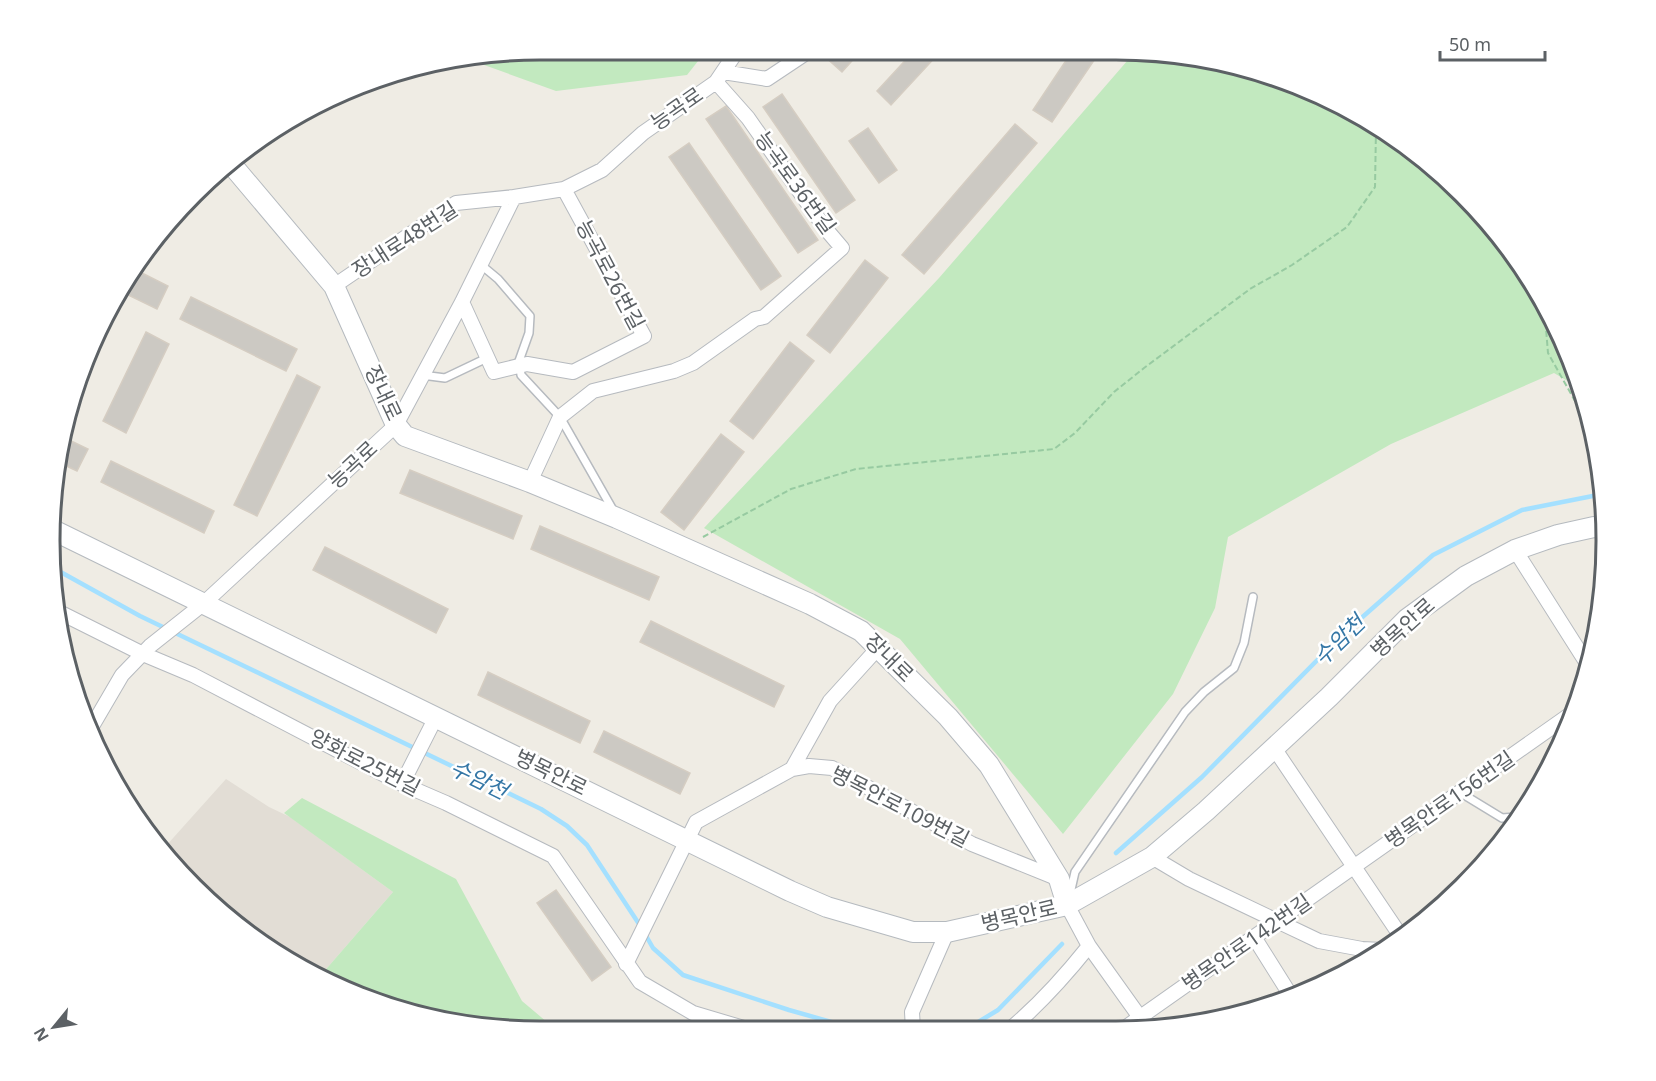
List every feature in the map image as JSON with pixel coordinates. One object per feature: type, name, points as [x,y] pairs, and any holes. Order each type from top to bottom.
[{"type":"street","name":"능곡로","points":[[96,720],[122,675],[147,650],[184,617],[203,604],[396,425],[462,302],[514,197],[564,189],[602,170],[643,133],[719,77],[731,60]]},
{"type":"street","points":[[719,77],[767,80],[795,60]]},
{"type":"street","name":"능곡로36번길","points":[[530,482],[560,417],[593,391],[674,371],[693,363],[755,319],[764,317],[842,248],[825,228],[719,77]]},
{"type":"street","name":"장내로","points":[[236,169],[334,286],[396,425],[405,436],[530,482],[617,518],[810,604],[861,631],[948,717],[989,765],[1059,879],[1067,905]]},
{"type":"street","name":"능곡로26번길","points":[[564,189],[644,336],[573,372]]},
{"type":"street","name":"장내로48번길","points":[[334,286],[456,203],[514,197]]},
{"type":"street","points":[[462,302],[494,372],[527,364],[573,372],[593,391]]},
{"type":"street","name":"병목안로","points":[[60,534],[203,604],[431,726],[687,839],[827,907],[913,932],[947,932],[1067,905],[1152,856],[1206,812],[1329,698],[1407,619],[1466,576],[1515,550],[1558,535],[1596,527]]},
{"type":"street","points":[[1515,550],[1582,656]]},
{"type":"street","name":"양화로25번길","points":[[66,615],[147,650],[402,784],[553,856],[640,982],[693,1013],[720,1021]]},
{"type":"street","points":[[792,769],[830,701],[878,648]]},
{"type":"street","name":"병목안로156번길","points":[[1355,868],[1560,722]]},
{"type":"street","points":[[402,784],[431,726]]},
{"type":"street","points":[[1274,748],[1397,930]]},
{"type":"street","name":"병목안로109번길","points":[[626,964],[696,822],[792,769],[809,766],[832,768],[972,844],[1059,879]]},
{"type":"street","points":[[1152,856],[1189,879],[1319,941],[1367,950]]},
{"type":"street","name":"병목안로142번길","points":[[1136,1020],[1355,868]]},
{"type":"street","points":[[1067,905],[1089,945],[1139,1018]]},
{"type":"street","points":[[912,1021],[912,1012],[947,932]]},
{"type":"street","points":[[1254,937],[1287,988]]},
{"type":"street","points":[[1020,1021],[1066,974],[1089,945]]},
{"type":"lane","points":[[480,264],[498,279],[530,316],[529,333],[519,361],[521,375],[560,417],[617,518]]},
{"type":"lane","points":[[422,375],[445,378],[488,358]]},
{"type":"lane","name":"병목안로","points":[[1067,905],[1075,872],[1154,756],[1185,712],[1204,692],[1233,668],[1244,643],[1253,597]]},
{"type":"lane","points":[[1461,793],[1502,818],[1508,817]]},
{"type":"path","points":[[686,548],[762,503],[791,489],[856,469],[1054,450],[1075,433],[1114,392],[1144,368],[1250,289],[1292,265],[1347,227],[1374,187],[1376,137]]},
{"type":"path","points":[[1546,328],[1548,354],[1575,401]]},
{"type":"shaded area","points":[[226,779],[269,807],[290,817],[393,892],[326,970],[300,957],[248,922],[201,880],[168,844]]},
{"type":"green space","points":[[540,60],[699,60],[687,75],[556,91],[481,64]]},
{"type":"green space","points":[[1128,60],[1209,69],[1270,86],[1328,110],[1382,141],[1432,179],[1477,224],[1515,274],[1546,328],[1568,381],[1554,373],[1391,444],[1228,537],[1215,608],[1173,694],[1063,834],[900,639],[704,528],[939,278]]},
{"type":"green space","points":[[302,798],[456,879],[522,1001],[546,1021],[478,1017],[416,1005],[357,984],[326,970],[393,892],[284,813]]},
{"type":"building","points":[[829,60],[853,60],[842,72]]},
{"type":"building","points":[[906,60],[933,60],[891,105],[877,91]]},
{"type":"building","points":[[1066,60],[1094,60],[1052,122],[1033,110]]},
{"type":"building","points":[[782,94],[855,200],[836,213],[763,107]]},
{"type":"building","points":[[726,106],[818,240],[798,253],[706,119]]},
{"type":"building","points":[[1015,124],[1037,143],[924,274],[902,255]]},
{"type":"building","points":[[868,128],[897,170],[879,183],[849,141]]},
{"type":"building","points":[[689,143],[781,276],[761,290],[669,157]]},
{"type":"building","points":[[865,260],[888,278],[830,353],[807,335]]},
{"type":"building","points":[[142,273],[168,286],[157,309],[127,295]]},
{"type":"building","points":[[191,297],[297,349],[286,371],[180,319]]},
{"type":"building","points":[[146,332],[169,344],[126,433],[103,421]]},
{"type":"building","points":[[790,342],[814,361],[753,439],[730,421]]},
{"type":"building","points":[[297,375],[320,387],[257,516],[234,505]]},
{"type":"building","points":[[721,434],[744,452],[684,530],[661,512]]},
{"type":"building","points":[[70,441],[88,449],[77,471],[66,466]]},
{"type":"building","points":[[111,461],[214,511],[204,533],[101,482]]},
{"type":"building","points":[[410,470],[522,516],[513,539],[400,493]]},
{"type":"building","points":[[540,526],[659,577],[649,600],[531,549]]},
{"type":"building","points":[[325,547],[448,609],[436,633],[313,570]]},
{"type":"building","points":[[651,621],[784,686],[774,707],[640,642]]},
{"type":"building","points":[[488,672],[590,721],[580,743],[478,695]]},
{"type":"building","points":[[604,731],[690,773],[680,794],[594,752]]},
{"type":"building","points":[[556,890],[611,967],[592,981],[537,903]]},
{"type":"waterway","name":"수암천","points":[[1116,853],[1202,777],[1342,635],[1433,555],[1522,510],[1594,496]]},
{"type":"waterway","name":"수암천","points":[[61,572],[140,616],[541,809],[567,826],[587,845],[641,927]]},
{"type":"waterway","name":"수암천","points":[[645,934],[653,948],[683,975],[828,1021]]},
{"type":"waterway","name":"수암천","points":[[980,1021],[998,1010],[1062,944]]}]
